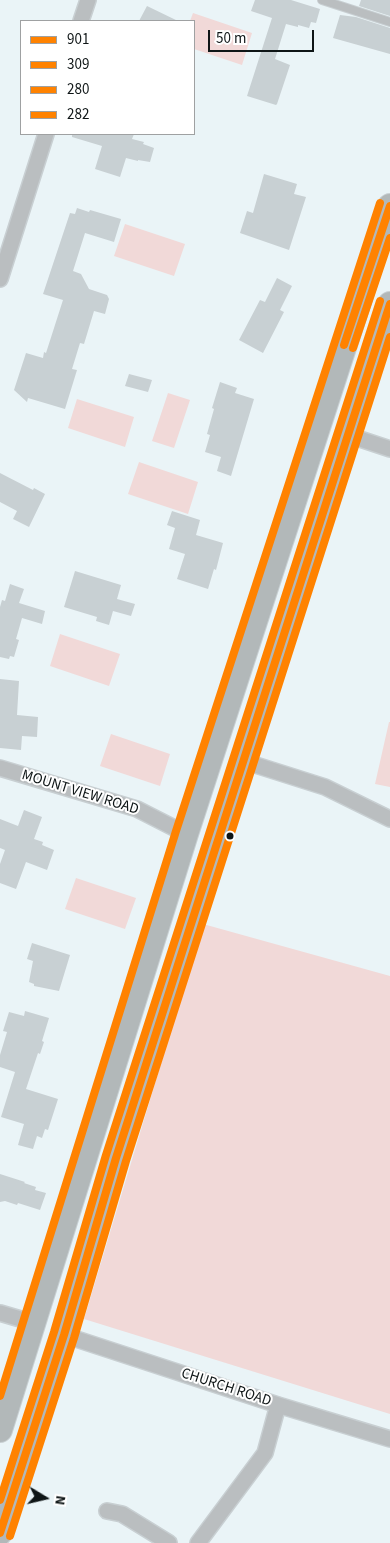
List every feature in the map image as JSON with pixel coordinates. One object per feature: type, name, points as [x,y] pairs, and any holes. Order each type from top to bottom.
[{"type":"main road","points":[[2,1423],[186,834],[390,206]]},
{"type":"main road","points":[[0,1533],[6,1494],[64,1335],[116,1158],[390,304]]},
{"type":"main road","points":[[259,610],[289,619]]},
{"type":"main road","points":[[2,1423],[29,1386],[49,1334],[64,1335]]},
{"type":"street","points":[[81,20],[88,0]]},
{"type":"street","points":[[0,279],[46,135]]},
{"type":"street","points":[[348,435],[390,449]]},
{"type":"street","points":[[243,761],[325,786],[390,819]]},
{"type":"street","name":"MOUNT VIEW ROAD","points":[[0,768],[137,808],[186,834]]},
{"type":"street","points":[[0,1313],[34,1323]]},
{"type":"street","name":"CHURCH ROAD","points":[[64,1335],[278,1405],[390,1439]]},
{"type":"street","points":[[198,1543],[265,1453],[278,1405]]},
{"type":"street","points":[[107,1511],[122,1514],[169,1543]]},
{"type":"lane","points":[[322,0],[390,22]]},
{"type":"shaded area","points":[[193,13],[252,33],[242,65],[195,49],[195,20],[190,20]]},
{"type":"shaded area","points":[[125,224],[185,244],[174,276],[114,256]]},
{"type":"shaded area","points":[[168,393],[190,400],[174,448],[152,441]]},
{"type":"shaded area","points":[[77,399],[134,417],[125,447],[68,428]]},
{"type":"shaded area","points":[[139,462],[198,482],[188,514],[128,494]]},
{"type":"shaded area","points":[[60,634],[120,654],[109,686],[50,666]]},
{"type":"shaded area","points":[[390,722],[390,787],[375,784]]},
{"type":"shaded area","points":[[111,734],[170,754],[160,786],[100,766]]},
{"type":"shaded area","points":[[76,878],[136,898],[125,929],[65,909]]},
{"type":"shaded area","points":[[203,924],[390,976],[390,1414],[84,1319]]},
{"type":"building","points":[[255,0],[291,0],[320,9],[316,23],[311,22],[309,28],[286,24],[275,59],[290,65],[276,105],[247,96],[272,18],[251,11]]},
{"type":"building","points":[[361,0],[390,0],[390,16],[359,6]]},
{"type":"building","points":[[147,6],[176,20],[140,20]]},
{"type":"building","points":[[340,15],[356,17],[390,28],[390,54],[333,38]]},
{"type":"building","points":[[72,135],[134,135],[132,139],[144,142],[143,144],[154,148],[150,162],[126,158],[120,177],[95,169],[102,146],[72,137]]},
{"type":"building","points":[[264,174],[297,184],[294,194],[306,197],[289,250],[240,233],[247,211],[253,213]]},
{"type":"building","points":[[77,208],[121,219],[114,242],[85,233],[73,271],[81,274],[89,289],[107,295],[109,299],[105,314],[94,311],[84,344],[80,343],[72,369],[77,370],[65,409],[28,398],[27,402],[14,390],[26,353],[43,358],[44,352],[46,353],[63,300],[43,294],[70,213],[75,214]]},
{"type":"building","points":[[277,278],[292,286],[280,310],[284,312],[263,353],[239,340],[260,300],[265,302]]},
{"type":"building","points":[[129,374],[152,380],[148,392],[125,386]]},
{"type":"building","points":[[220,382],[237,388],[235,393],[254,399],[231,476],[217,471],[221,457],[205,452],[210,435],[207,434],[214,409],[212,408]]},
{"type":"building","points":[[0,473],[45,494],[29,527],[13,519],[17,511],[0,502]]},
{"type":"building","points":[[172,511],[200,520],[196,535],[223,543],[216,570],[214,569],[208,589],[177,579],[185,554],[169,549],[175,528],[167,525]]},
{"type":"building","points":[[75,571],[121,585],[117,599],[135,604],[131,616],[113,611],[109,625],[96,621],[97,617],[64,607]]},
{"type":"building","points":[[10,584],[24,589],[19,603],[45,611],[42,624],[22,618],[16,639],[19,640],[14,657],[10,656],[9,659],[0,657],[0,607],[2,600],[5,601]]},
{"type":"building","points":[[0,679],[19,681],[17,715],[38,717],[37,737],[22,736],[21,750],[0,748]]},
{"type":"building","points":[[24,810],[42,817],[34,839],[43,842],[42,845],[54,850],[47,870],[26,862],[16,889],[0,883],[0,864],[5,850],[0,848],[0,819],[18,826]]},
{"type":"building","points":[[32,943],[70,955],[59,991],[34,986],[34,984],[29,982],[33,961],[27,959]]},
{"type":"building","points":[[25,1011],[49,1018],[42,1041],[44,1042],[40,1054],[38,1053],[26,1089],[58,1099],[48,1130],[45,1129],[42,1138],[37,1136],[33,1149],[18,1145],[24,1124],[1,1117],[15,1072],[0,1067],[0,1055],[7,1032],[3,1031],[9,1012],[24,1016]]},
{"type":"building","points":[[0,1174],[25,1182],[36,1187],[35,1190],[46,1193],[40,1210],[18,1203],[17,1205],[5,1201],[0,1202]]},
{"type":"transit line","name":"282","points":[[0,1396],[176,831],[380,203]]},
{"type":"transit line","name":"901","points":[[344,345],[390,206]]},
{"type":"transit line","name":"309","points":[[353,348],[390,238]]},
{"type":"transit line","name":"280","points":[[0,1500],[54,1332],[106,1155],[380,301]]},
{"type":"transit line","name":"901","points":[[0,1533],[64,1335],[116,1158],[390,304]]},
{"type":"transit line","name":"309","points":[[10,1536],[74,1338],[126,1161],[390,337]]}]
